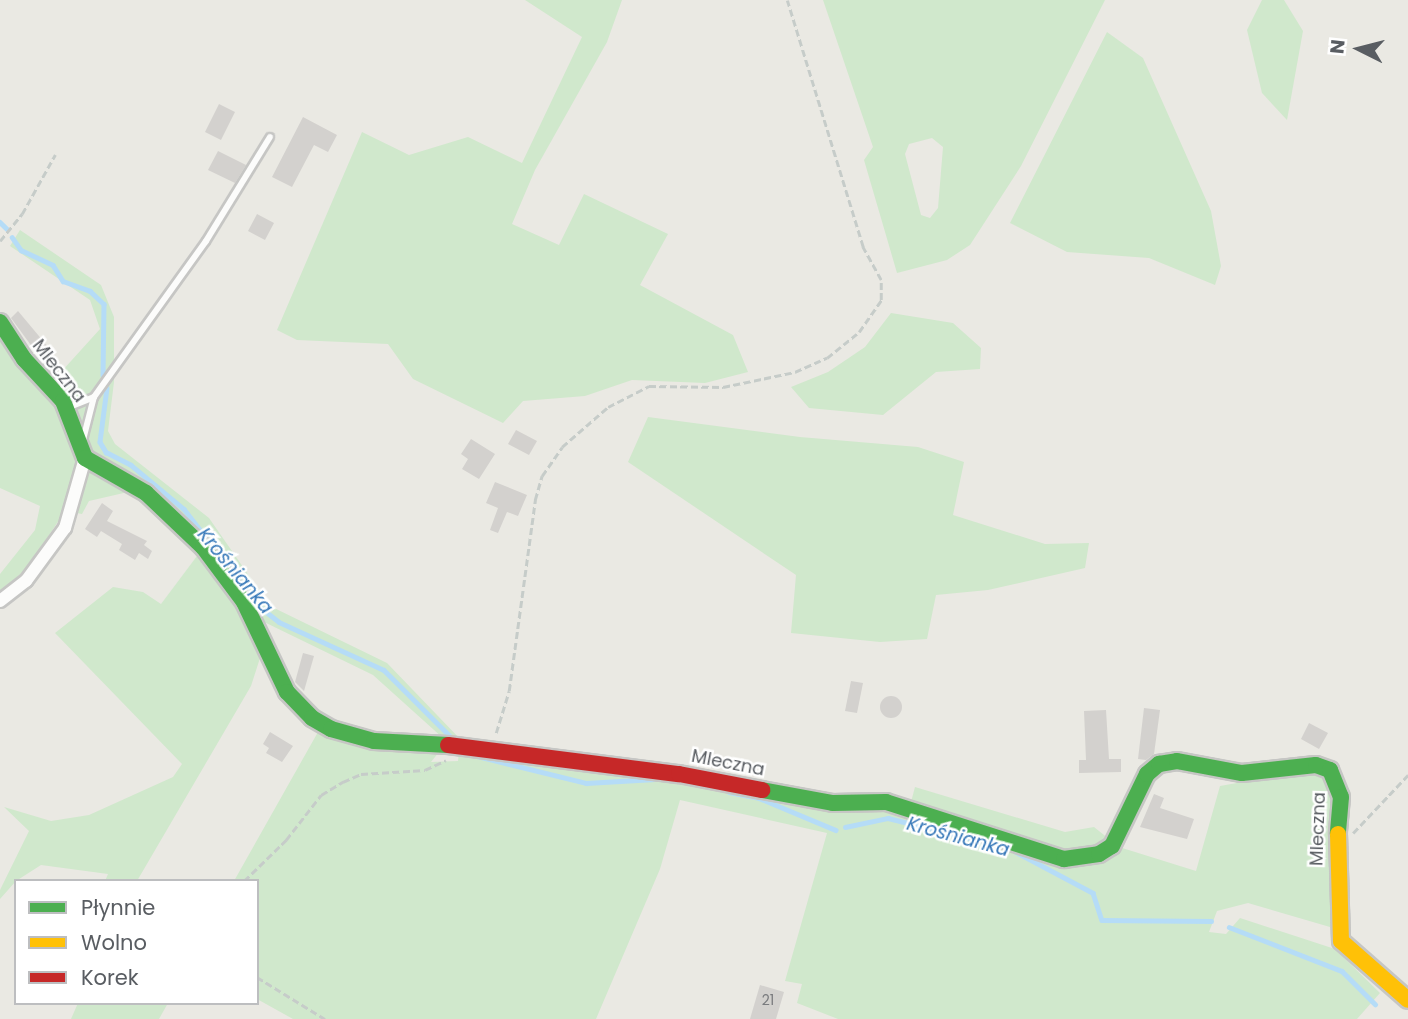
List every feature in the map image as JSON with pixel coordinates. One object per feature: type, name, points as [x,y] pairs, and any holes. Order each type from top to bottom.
[{"type":"street","name":"Mleczna","points":[[0,322],[66,408],[83,450],[146,494],[218,564],[244,602],[287,692],[312,718],[374,741],[492,748],[679,774],[833,803],[886,802],[1064,859],[1099,854],[1112,846],[1147,774],[1159,764],[1177,761],[1242,773],[1316,765],[1330,770],[1338,782],[1336,902],[1341,941],[1408,1000]]},
{"type":"street","points":[[0,601],[32,574],[65,528],[77,501],[83,450]]},
{"type":"lane","points":[[83,450],[94,397],[213,232],[270,137]]},
{"type":"lane","points":[[66,408],[94,397]]},
{"type":"path","points":[[492,748],[509,691],[535,500],[542,476],[562,447],[608,407],[649,386],[723,387],[795,372],[827,358],[859,332],[881,300],[881,280],[863,247],[787,0]]},
{"type":"path","points":[[0,241],[22,214],[55,155]]},
{"type":"path","points":[[246,879],[286,839],[321,795],[361,774],[439,766],[457,747]]},
{"type":"path","points":[[1339,843],[1358,830],[1408,775]]},
{"type":"path","points":[[259,978],[325,1019]]},
{"type":"green space","points":[[525,0],[622,0],[607,42],[535,170],[512,224],[559,245],[584,194],[668,234],[640,285],[733,335],[748,372],[705,383],[632,380],[585,396],[523,401],[503,423],[413,379],[388,344],[297,340],[277,330],[362,132],[409,155],[468,137],[522,163],[582,37]]},
{"type":"green space","points":[[823,0],[1105,0],[1021,166],[970,245],[947,260],[897,273],[864,160],[873,147]],"holes":[[[932,138],[943,147],[938,208],[930,218],[921,215],[905,154],[909,144]]]},
{"type":"green space","points":[[1262,0],[1284,0],[1303,31],[1287,120],[1262,93],[1247,30]]},
{"type":"green space","points":[[1107,32],[1143,58],[1211,211],[1221,266],[1215,285],[1149,258],[1067,252],[1010,223]]},
{"type":"green space","points":[[20,230],[101,285],[114,317],[114,382],[108,431],[115,444],[209,518],[270,606],[387,663],[462,741],[444,739],[373,675],[260,620],[234,577],[94,455],[91,472],[128,492],[89,501],[82,514],[65,511],[28,567],[0,593],[0,574],[35,530],[40,506],[0,488],[0,329],[52,382],[100,329],[90,300],[10,246]]},
{"type":"green space","points":[[891,313],[953,323],[981,348],[980,369],[936,372],[883,415],[809,408],[791,387],[828,372],[865,347]]},
{"type":"green space","points":[[648,417],[800,437],[918,447],[964,462],[953,515],[1045,544],[1089,543],[1085,568],[988,590],[936,595],[927,639],[880,642],[791,633],[796,575],[628,462]]},
{"type":"green space","points":[[200,552],[236,606],[260,658],[251,686],[138,879],[106,879],[108,874],[41,865],[19,879],[14,879],[14,883],[0,899],[0,890],[29,831],[4,807],[51,821],[89,815],[173,777],[182,764],[55,633],[113,587],[143,592],[161,604]]},
{"type":"green space","points":[[318,732],[341,742],[439,752],[431,762],[458,761],[459,751],[908,813],[915,787],[1065,832],[1094,827],[1119,847],[1196,871],[1220,786],[1305,771],[1331,782],[1330,927],[1248,903],[1217,911],[1209,932],[1226,934],[1240,918],[1335,949],[1380,993],[1357,1019],[838,1019],[797,1003],[802,984],[785,981],[827,833],[680,800],[660,869],[596,1019],[293,1019],[259,1000],[259,879],[235,879]]},
{"type":"green space","points":[[77,1005],[167,1005],[159,1019],[71,1019]]},
{"type":"building","points":[[219,104],[235,112],[221,140],[205,132]]},
{"type":"building","points":[[303,117],[337,135],[328,152],[314,145],[292,187],[272,177]]},
{"type":"building","points":[[218,151],[246,165],[235,183],[208,170]]},
{"type":"building","points":[[257,214],[274,223],[265,240],[248,231]]},
{"type":"building","points":[[18,311],[54,354],[44,363],[11,318]]},
{"type":"building","points":[[516,430],[537,441],[529,455],[508,444]]},
{"type":"building","points":[[471,439],[495,454],[479,479],[462,469],[468,459],[461,454]]},
{"type":"building","points":[[495,482],[527,495],[518,516],[507,512],[498,533],[490,530],[498,508],[486,503]]},
{"type":"building","points":[[102,503],[113,511],[107,521],[147,541],[144,545],[152,551],[148,559],[139,553],[135,560],[119,550],[122,544],[101,531],[97,537],[85,529]]},
{"type":"building","points":[[303,653],[314,656],[304,691],[295,682]]},
{"type":"building","points":[[851,681],[863,683],[857,713],[845,711]]},
{"type":"building","points":[[891,696],[899,699],[902,707],[899,715],[891,718],[883,715],[880,707],[883,699]]},
{"type":"building","points":[[1144,708],[1160,710],[1154,754],[1146,760],[1138,759]]},
{"type":"building","points":[[1106,710],[1109,759],[1121,759],[1121,772],[1079,773],[1079,760],[1086,760],[1084,711]]},
{"type":"building","points":[[1309,723],[1328,733],[1319,749],[1301,739]]},
{"type":"building","points":[[270,732],[293,746],[282,762],[266,753],[269,748],[263,744]]},
{"type":"building","points":[[1154,794],[1164,798],[1160,808],[1194,819],[1187,839],[1140,827]]},
{"type":"building","points":[[760,985],[784,992],[776,1019],[750,1019]]},
{"type":"waterway","name":"Krośnianka","points":[[0,222],[7,229]]},
{"type":"waterway","name":"Krośnianka","points":[[12,237],[21,250],[53,265],[63,281],[90,291],[104,304],[103,375]]},
{"type":"waterway","name":"Krośnianka","points":[[107,388],[100,442],[106,452],[131,465],[184,509],[260,607],[279,622],[384,670],[455,741]]},
{"type":"waterway","name":"Krośnianka","points":[[469,754],[586,783],[655,779]]},
{"type":"waterway","name":"Krośnianka","points":[[729,792],[759,798],[836,830]]},
{"type":"waterway","name":"Krośnianka","points":[[845,827],[888,818],[981,841]]},
{"type":"waterway","name":"Krośnianka","points":[[1016,852],[1093,893],[1102,920],[1211,921]]},
{"type":"waterway","name":"Krośnianka","points":[[1229,927],[1342,971],[1375,1004]]},
{"type":"traffic: fast","points":[[0,322],[24,359],[63,401],[85,458],[146,493],[203,547],[244,602],[287,692],[312,718],[331,729],[374,741],[448,745]]},
{"type":"traffic: fast","points":[[762,790],[833,803],[886,802],[1064,859],[1099,854],[1112,846],[1147,774],[1159,764],[1177,761],[1242,773],[1316,765],[1330,770],[1341,797],[1338,834]]},
{"type":"traffic: slow","points":[[1338,834],[1341,941],[1408,1000]]},
{"type":"traffic: jam","points":[[448,745],[679,774],[762,790]]}]
